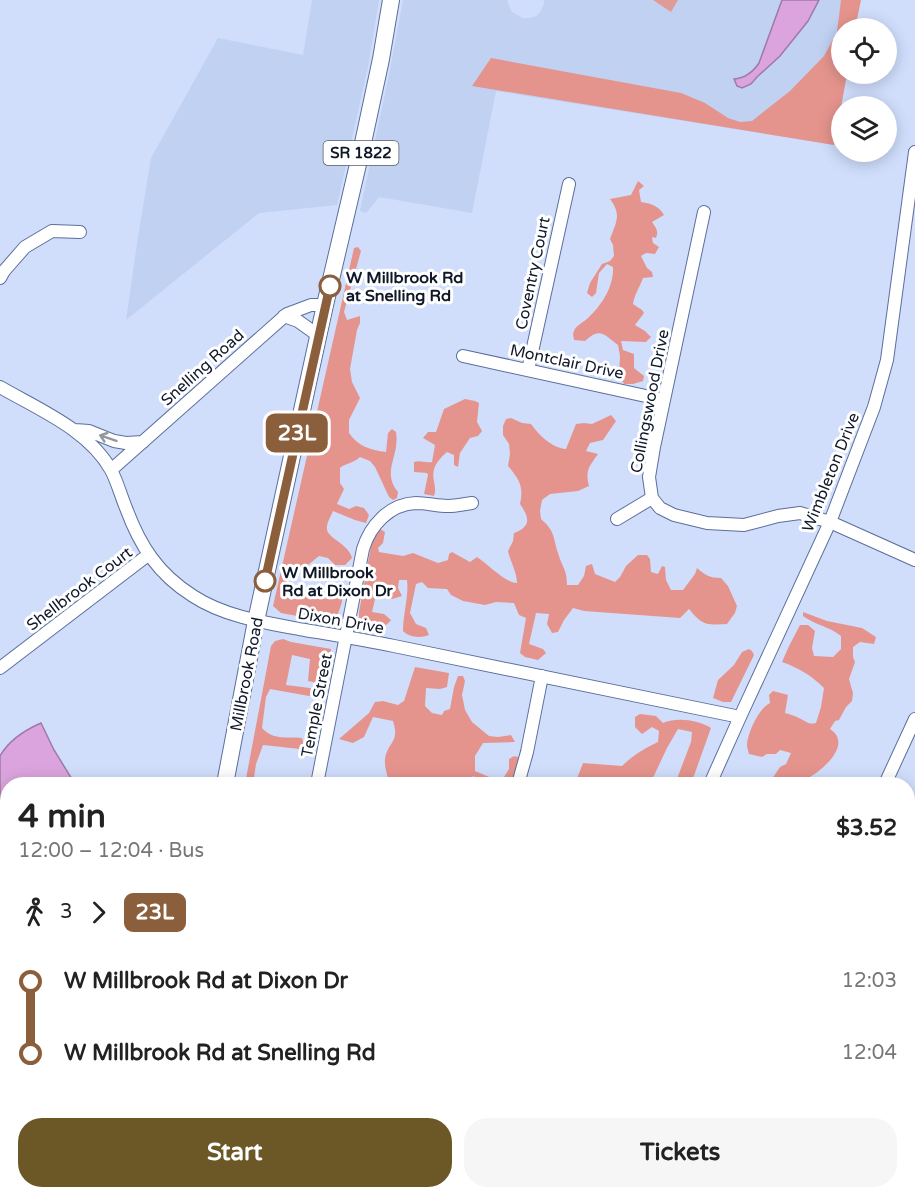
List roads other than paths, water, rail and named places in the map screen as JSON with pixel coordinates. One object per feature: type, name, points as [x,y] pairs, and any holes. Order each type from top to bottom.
[{"type":"main road","name":"Millbrook Road","points":[[226,777],[256,621],[370,112],[391,0]]},
{"type":"street","name":"Wimbleton Drive","points":[[713,777],[830,522],[874,407],[887,360],[915,152]]},
{"type":"street","name":"Coventry Court","points":[[528,370],[569,184]]},
{"type":"street","name":"Collingswood Drive","points":[[652,498],[650,477],[664,400],[704,212]]},
{"type":"street","points":[[0,278],[25,247],[52,231],[80,232]]},
{"type":"street","name":"Snelling Road","points":[[111,470],[284,316],[311,305],[325,305]]},
{"type":"street","points":[[284,316],[298,321],[319,336]]},
{"type":"street","name":"Montclair Drive","points":[[463,356],[664,400]]},
{"type":"street","name":"Dixon Drive","points":[[0,387],[75,430],[98,453],[111,470],[131,523],[148,555],[165,574],[192,596],[217,608],[256,621],[346,637],[740,717]]},
{"type":"street","points":[[75,430],[89,431],[114,441],[142,442]]},
{"type":"street","points":[[617,519],[652,498],[660,508],[674,515],[707,523],[744,525],[800,513],[830,522],[915,560]]},
{"type":"street","name":"Temple Street","points":[[318,777],[363,549],[371,530],[391,511],[407,504],[450,506],[472,503]]},
{"type":"street","name":"Shellbrook Court","points":[[0,668],[148,555]]},
{"type":"street","points":[[520,777],[542,676]]},
{"type":"street","points":[[888,777],[915,719]]},
{"type":"place","name":"W Millbrook Rd at Snelling Rd","points":[[330,286]]},
{"type":"place","name":"W Millbrook Rd at Dixon Dr","points":[[265,581]]}]
